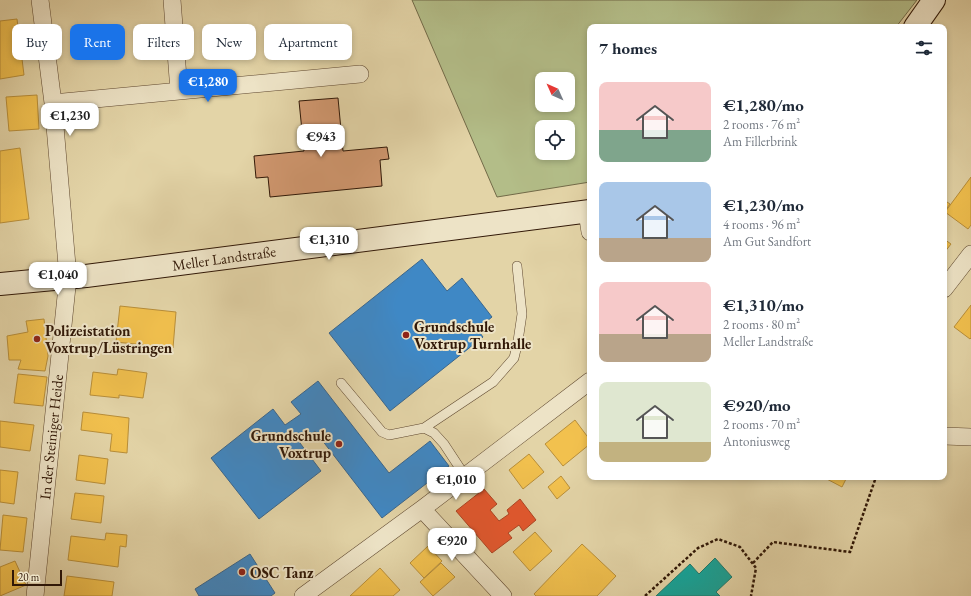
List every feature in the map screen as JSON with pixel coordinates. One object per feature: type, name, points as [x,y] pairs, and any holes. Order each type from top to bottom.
[{"type":"street","name":"In der Steiniger Heide","points":[[35,596],[68,277],[53,104],[40,0]]},
{"type":"street","points":[[172,0],[179,91]]},
{"type":"street","points":[[917,24],[934,0]]},
{"type":"street","points":[[53,104],[360,74]]},
{"type":"street","name":"Meller Landstraße","points":[[0,284],[587,218]]},
{"type":"street","points":[[947,285],[971,254]]},
{"type":"street","points":[[303,596],[422,509],[587,383]]},
{"type":"street","points":[[947,436],[971,437]]},
{"type":"street","points":[[422,509],[503,596]]},
{"type":"lane","points":[[341,383],[382,432],[389,435],[424,428],[493,382],[514,358],[518,341],[522,314],[516,266]]},
{"type":"lane","points":[[424,428],[434,433],[444,444],[465,476]]},
{"type":"path","points":[[753,563],[773,542],[850,552],[875,480]]},
{"type":"path","points":[[645,596],[698,548],[718,539],[740,547],[756,568],[751,596]]},
{"type":"green space","points":[[412,0],[917,0],[898,24],[587,24],[587,182],[497,197]]},
{"type":"building: Homes","points":[[17,19],[18,24],[12,24],[12,60],[22,60],[24,75],[0,79],[0,21]]},
{"type":"building: Homes","points":[[37,95],[39,129],[9,131],[6,97]]},
{"type":"building: Homes","points":[[20,148],[29,219],[0,223],[0,151]]},
{"type":"building: Homes","points":[[971,177],[971,225],[968,229],[947,213],[947,209]]},
{"type":"building: Homes","points":[[947,241],[951,244],[947,249]]},
{"type":"building: Homes","points":[[971,305],[971,338],[970,339],[954,327]]},
{"type":"building: Homes","points":[[120,306],[176,312],[173,348],[116,342]]},
{"type":"building: Homes","points":[[44,319],[48,356],[45,371],[18,369],[21,360],[9,360],[7,336],[28,332],[26,321]]},
{"type":"building: Homes","points":[[118,369],[147,373],[143,398],[119,395],[119,398],[90,395],[93,372],[117,375]]},
{"type":"building: Homes","points":[[18,374],[47,377],[43,406],[14,403]]},
{"type":"building: Homes","points":[[83,412],[129,418],[127,453],[110,451],[112,434],[81,430]]},
{"type":"building: Homes","points":[[575,420],[587,436],[587,446],[563,466],[545,444]]},
{"type":"building: Homes","points":[[0,421],[34,425],[30,451],[0,447]]},
{"type":"building: Homes","points":[[529,454],[544,472],[523,489],[509,470]]},
{"type":"building: Homes","points":[[79,455],[108,459],[105,484],[76,480]]},
{"type":"building: Homes","points":[[0,470],[18,472],[14,504],[0,502]]},
{"type":"building: Homes","points":[[561,476],[570,488],[557,499],[548,487]]},
{"type":"building: Homes","points":[[829,480],[846,480],[842,487]]},
{"type":"building: Homes","points":[[75,493],[104,496],[101,523],[71,519]]},
{"type":"building: Homes","points":[[3,515],[27,518],[23,552],[0,550]]},
{"type":"building: Homes","points":[[535,532],[552,551],[530,571],[513,552]]},
{"type":"building: Homes","points":[[106,533],[127,535],[126,547],[120,546],[118,567],[68,560],[71,536],[105,540]]},
{"type":"building: Homes","points":[[582,544],[616,576],[597,596],[536,596],[534,594]]},
{"type":"building: Homes","points":[[428,546],[442,561],[424,578],[410,563]]},
{"type":"building: Homes","points":[[15,561],[26,585],[0,596],[0,567]]},
{"type":"building: Homes","points":[[441,563],[455,577],[433,596],[420,582]]},
{"type":"building: Homes","points":[[380,568],[400,590],[393,596],[350,596]]},
{"type":"building: Homes","points":[[67,576],[114,582],[112,596],[64,596]]},
{"type":"building: Shops","points":[[484,489],[497,504],[490,510],[499,521],[509,514],[507,510],[520,499],[536,520],[523,531],[519,525],[508,533],[512,538],[492,553],[456,511]]},
{"type":"building: Schools","name":"Grundschule Voxtrup Turnhalle","points":[[422,259],[447,291],[462,278],[492,317],[477,329],[483,337],[390,411],[329,333]]},
{"type":"building: Schools","name":"Grundschule Voxtrup","points":[[318,381],[389,473],[430,441],[449,466],[382,518],[315,431],[300,443],[321,471],[259,519],[211,458],[273,409],[285,425],[301,414],[291,402]]},
{"type":"building: Schools","name":"OSC Tanz","points":[[250,554],[275,593],[271,596],[199,596],[195,589]]},
{"type":"building: Public","points":[[715,558],[732,577],[716,592],[720,596],[656,596],[690,564],[699,574]]},
{"type":"building: Other","points":[[338,98],[343,151],[387,147],[389,159],[380,160],[382,186],[270,197],[268,177],[256,178],[254,156],[304,151],[299,101]]},
{"type":"place","name":"Grundschule Voxtrup Turnhalle","points":[[406,335]]},
{"type":"place","name":"Polizeistation Voxtrup/Lüstringen","points":[[37,339]]},
{"type":"place","name":"Grundschule Voxtrup","points":[[339,444]]},
{"type":"place","name":"OSC Tanz","points":[[242,572]]}]
